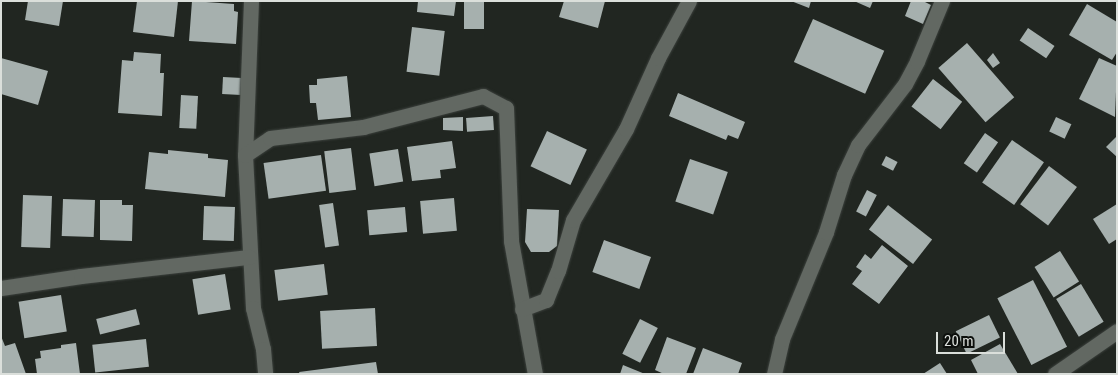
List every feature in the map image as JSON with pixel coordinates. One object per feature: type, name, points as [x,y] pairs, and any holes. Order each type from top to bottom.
[{"type":"street","points":[[251,1],[245,155],[253,308],[262,349],[265,374]]},
{"type":"street","points":[[522,308],[546,300],[558,271],[574,220],[626,129],[658,58],[689,1]]},
{"type":"street","points":[[774,374],[782,339],[826,232],[844,175],[858,145],[905,84],[942,1]]},
{"type":"street","points":[[245,155],[270,138],[363,127],[484,96],[506,108],[511,241],[535,374]]},
{"type":"street","points":[[1,288],[81,276],[249,257]]},
{"type":"street","points":[[1055,374],[1117,331]]},
{"type":"building","points":[[28,1],[63,1],[59,26],[25,20]]},
{"type":"building","points":[[137,1],[178,1],[174,37],[133,32]]},
{"type":"building","points":[[192,1],[234,4],[234,11],[238,12],[236,44],[189,41]]},
{"type":"building","points":[[418,1],[456,1],[454,16],[417,12]]},
{"type":"building","points":[[464,1],[484,1],[484,29],[464,29]]},
{"type":"building","points":[[564,1],[605,1],[598,28],[559,17]]},
{"type":"building","points":[[791,1],[811,1],[809,8]]},
{"type":"building","points":[[854,1],[873,1],[870,8]]},
{"type":"building","points":[[911,1],[923,1],[931,5],[923,24],[905,16]]},
{"type":"building","points":[[1087,4],[1117,22],[1117,52],[1112,60],[1069,35]]},
{"type":"building","points":[[813,19],[884,51],[865,94],[794,62]]},
{"type":"building","points":[[412,27],[445,31],[439,76],[407,72]]},
{"type":"building","points":[[1028,28],[1055,46],[1046,58],[1020,40]]},
{"type":"building","points":[[967,43],[1014,97],[986,122],[938,68]]},
{"type":"building","points":[[134,52],[161,54],[160,73],[164,73],[162,116],[118,113],[122,60],[133,61]]},
{"type":"building","points":[[993,53],[1000,63],[993,68],[987,60]]},
{"type":"building","points":[[1,58],[48,71],[38,105],[1,94]]},
{"type":"building","points":[[1099,58],[1117,66],[1115,117],[1079,99]]},
{"type":"building","points":[[347,76],[351,117],[318,120],[316,103],[310,103],[309,85],[317,85],[317,79]]},
{"type":"building","points":[[223,77],[242,78],[241,95],[222,94]]},
{"type":"building","points":[[933,79],[962,102],[941,129],[911,107]]},
{"type":"building","points":[[678,93],[745,122],[738,139],[728,135],[726,140],[669,116]]},
{"type":"building","points":[[181,95],[198,96],[196,129],[179,128]]},
{"type":"building","points":[[493,116],[494,130],[467,132],[466,118]]},
{"type":"building","points":[[463,117],[463,131],[443,130],[443,118]]},
{"type":"building","points":[[1056,117],[1071,124],[1065,139],[1049,132]]},
{"type":"building","points":[[547,131],[587,150],[570,185],[531,166]]},
{"type":"building","points":[[985,133],[998,142],[977,172],[964,163]]},
{"type":"building","points":[[1117,136],[1117,157],[1106,147]]},
{"type":"building","points":[[1012,140],[1044,162],[1014,205],[982,183]]},
{"type":"building","points":[[452,141],[456,168],[440,170],[441,178],[412,181],[407,147]]},
{"type":"building","points":[[351,148],[356,190],[329,193],[324,151]]},
{"type":"building","points":[[398,149],[403,182],[375,186],[369,154]]},
{"type":"building","points":[[168,150],[208,154],[208,158],[228,160],[225,197],[145,189],[149,152],[168,154]]},
{"type":"building","points":[[321,155],[326,191],[269,199],[264,163]]},
{"type":"building","points":[[886,156],[898,162],[893,171],[881,165]]},
{"type":"building","points":[[690,159],[728,172],[713,215],[675,202]]},
{"type":"building","points":[[1049,166],[1077,187],[1048,225],[1020,204]]},
{"type":"building","points":[[867,190],[877,195],[866,216],[856,211]]},
{"type":"building","points":[[23,195],[52,196],[50,248],[21,247]]},
{"type":"building","points":[[454,198],[457,231],[423,234],[420,201]]},
{"type":"building","points":[[63,199],[95,200],[94,237],[62,236]]},
{"type":"building","points":[[100,200],[122,200],[122,205],[133,205],[132,241],[100,240]]},
{"type":"building","points":[[333,203],[339,246],[325,248],[319,205]]},
{"type":"building","points":[[1117,204],[1117,239],[1109,244],[1093,219]]},
{"type":"building","points":[[888,205],[932,239],[913,264],[869,229]]},
{"type":"building","points":[[204,206],[235,207],[234,241],[203,240]]},
{"type":"building","points":[[405,207],[407,232],[369,235],[367,210]]},
{"type":"building","points":[[527,209],[559,210],[557,246],[549,252],[531,252],[525,242]]},
{"type":"building","points":[[604,240],[651,257],[639,289],[592,272]]},
{"type":"building","points":[[882,245],[908,266],[879,304],[852,284],[862,271],[856,267],[865,254],[871,259]]},
{"type":"building","points":[[1060,251],[1079,282],[1054,297],[1035,267]]},
{"type":"building","points":[[324,264],[328,295],[278,301],[274,270]]},
{"type":"building","points":[[225,274],[231,310],[198,315],[192,279]]},
{"type":"building","points":[[1033,280],[1067,347],[1031,365],[997,298]]},
{"type":"building","points":[[1081,284],[1104,322],[1079,337],[1056,299]]},
{"type":"building","points":[[61,295],[67,332],[24,338],[19,302]]},
{"type":"building","points":[[375,308],[377,346],[322,349],[320,311]]},
{"type":"building","points":[[136,309],[140,325],[100,334],[96,319]]},
{"type":"building","points":[[989,315],[1000,337],[967,354],[956,331]]},
{"type":"building","points":[[640,319],[658,328],[640,363],[622,354]]},
{"type":"building","points":[[1,336],[5,346],[15,343],[26,374],[1,374]]},
{"type":"building","points":[[667,337],[696,348],[686,374],[664,374],[655,370]]},
{"type":"building","points":[[146,339],[149,367],[95,372],[92,345]]},
{"type":"building","points":[[76,343],[80,374],[37,374],[35,359],[41,358],[40,351],[61,348],[61,345]]},
{"type":"building","points":[[1000,344],[1018,374],[978,374],[971,360]]},
{"type":"building","points":[[703,348],[742,363],[738,374],[693,374]]},
{"type":"building","points":[[376,362],[378,374],[300,374],[299,372]]},
{"type":"building","points":[[940,363],[947,374],[923,374]]},
{"type":"building","points":[[623,365],[645,374],[620,374]]}]
